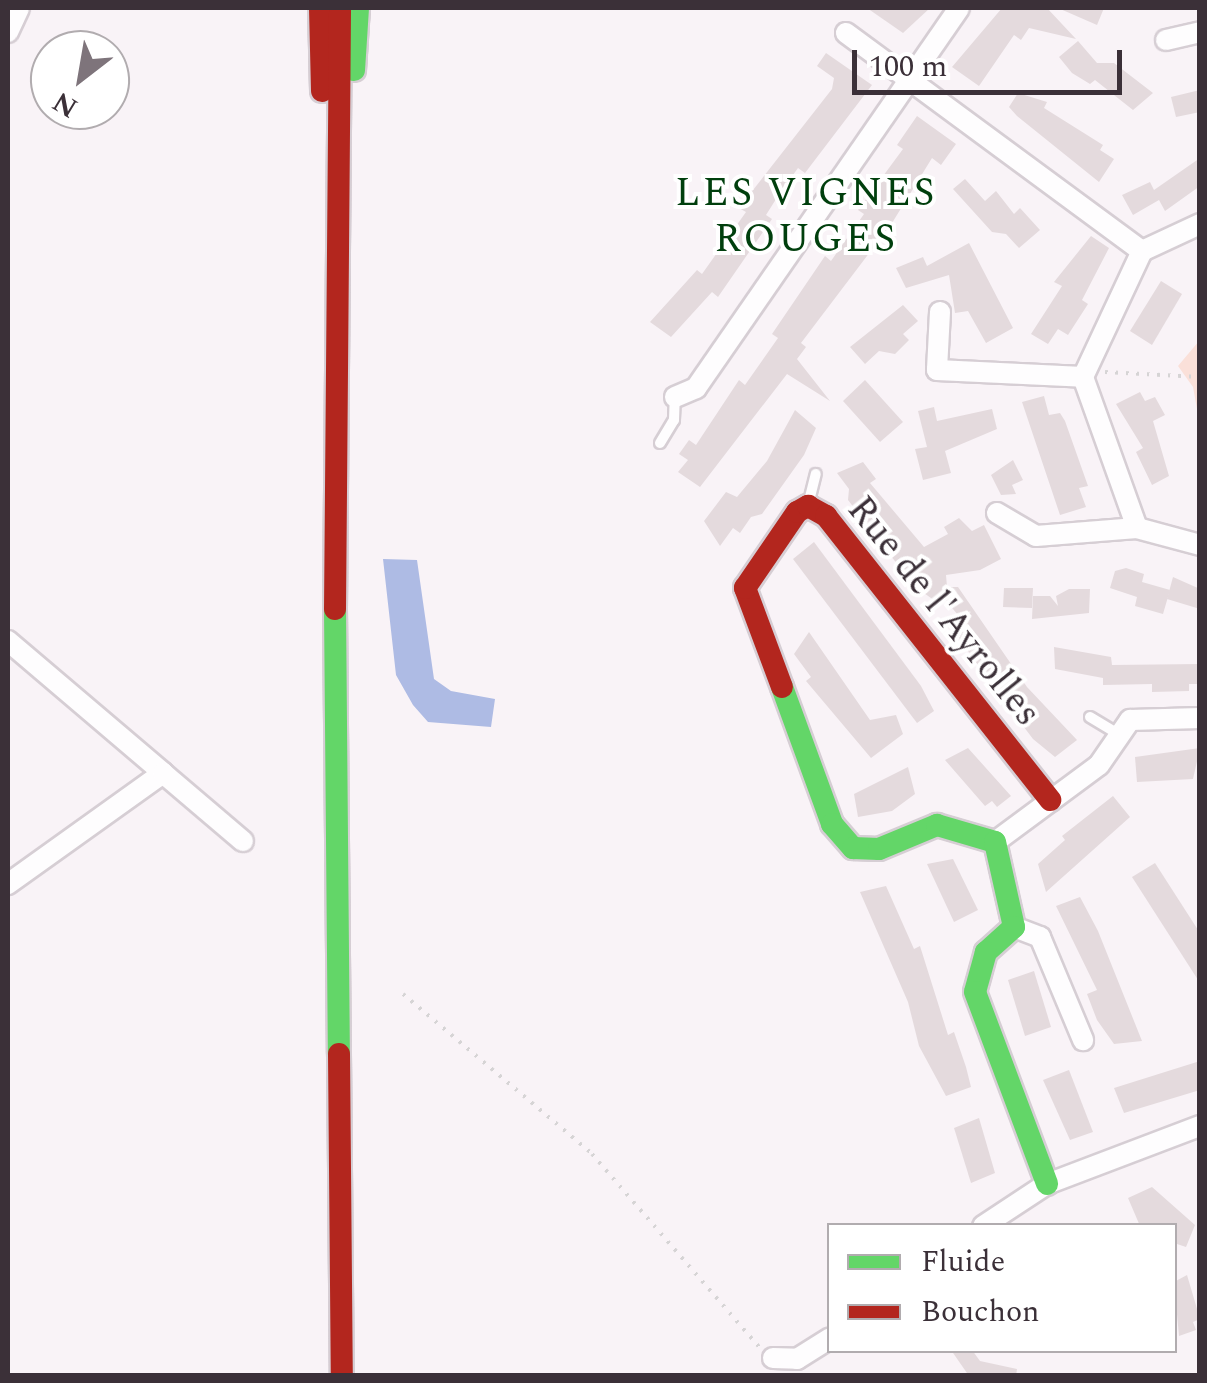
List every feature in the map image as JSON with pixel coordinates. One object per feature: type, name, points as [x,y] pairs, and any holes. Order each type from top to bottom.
[{"type":"main road","points":[[323,8],[342,1376]]},
{"type":"main road","points":[[334,610],[340,8]]},
{"type":"main road","points":[[338,322],[358,8]]},
{"type":"main road","name":"Rue de l'Ayrolles","points":[[995,842],[937,825],[879,849],[853,848],[832,824],[745,588],[808,506],[826,516],[1050,800]]},
{"type":"main road","points":[[995,842],[1014,927],[986,952],[975,992],[1047,1184]]},
{"type":"street","points":[[8,32],[19,8]]},
{"type":"street","points":[[674,397],[696,388],[959,8]]},
{"type":"street","points":[[1166,40],[1200,32]]},
{"type":"street","points":[[846,34],[1142,251]]},
{"type":"street","points":[[1137,528],[1084,374],[1142,251],[1200,224]]},
{"type":"street","points":[[940,312],[937,370],[1084,374]]},
{"type":"street","points":[[997,513],[1036,536],[1137,528],[1200,545]]},
{"type":"street","points":[[8,641],[243,841]]},
{"type":"street","points":[[995,842],[1107,757],[1130,720],[1200,718]]},
{"type":"street","points":[[8,884],[163,773]]},
{"type":"street","points":[[1014,927],[1040,937],[1083,1040]]},
{"type":"street","points":[[988,1223],[1047,1184],[1200,1126]]},
{"type":"street","points":[[772,1358],[797,1359],[827,1340]]},
{"type":"lane","points":[[660,443],[674,420],[674,397]]},
{"type":"lane","points":[[808,506],[816,474]]},
{"type":"lane","points":[[1090,717],[1118,734]]},
{"type":"path","points":[[1084,374],[1200,376],[1200,354]]},
{"type":"path","points":[[402,994],[592,1154],[772,1358]]},
{"type":"shaded area","points":[[1199,341],[1199,420],[1193,387],[1178,366]]},
{"type":"water","points":[[383,559],[417,560],[434,679],[451,691],[495,699],[491,727],[428,722],[413,705],[396,675]]},
{"type":"building","points":[[867,8],[930,8],[903,33]]},
{"type":"building","points":[[1002,8],[1047,8],[1076,39],[1029,28],[1021,40],[1014,35],[979,86],[952,67]]},
{"type":"building","points":[[1058,8],[1104,8],[1097,25]]},
{"type":"building","points":[[1078,41],[1097,63],[1114,63],[1153,93],[1133,110],[1095,80],[1090,84],[1072,73],[1059,57]]},
{"type":"building","points":[[826,53],[872,85],[805,173],[798,168],[766,215],[772,219],[718,297],[712,292],[671,337],[650,322],[697,270],[702,274],[746,212],[739,208],[832,89],[834,78],[817,66]]},
{"type":"building","points":[[1200,90],[1200,112],[1176,117],[1171,97]]},
{"type":"building","points":[[1018,93],[1047,102],[1044,108],[1103,145],[1100,150],[1114,159],[1099,182],[1017,116],[1009,107]]},
{"type":"building","points":[[917,116],[956,144],[941,165],[932,158],[892,223],[801,343],[806,347],[797,359],[830,401],[787,374],[700,487],[678,472],[688,460],[679,454],[689,440],[696,445],[739,380],[745,385],[778,338],[772,334],[825,256],[831,261],[864,214],[858,210],[903,149],[897,145]]},
{"type":"building","points":[[1200,158],[1200,186],[1165,211],[1159,200],[1133,215],[1122,195],[1150,182],[1154,190]]},
{"type":"building","points":[[965,179],[985,201],[996,191],[1014,214],[1020,208],[1040,230],[1019,248],[1006,234],[992,232],[953,189]]},
{"type":"building","points":[[1091,236],[1109,248],[1082,300],[1088,304],[1068,335],[1058,329],[1048,344],[1031,334],[1062,286],[1054,282]]},
{"type":"building","points":[[969,243],[1013,328],[986,343],[968,311],[955,313],[949,275],[906,288],[896,268],[923,257],[927,266]]},
{"type":"building","points":[[1161,281],[1182,294],[1152,345],[1130,331]]},
{"type":"building","points":[[903,305],[918,321],[903,334],[909,340],[895,354],[879,351],[865,364],[850,347]]},
{"type":"building","points":[[865,380],[903,422],[880,442],[843,401]]},
{"type":"building","points":[[1140,392],[1145,401],[1155,397],[1165,415],[1153,421],[1169,476],[1152,485],[1136,452],[1143,448],[1116,404]]},
{"type":"building","points":[[1044,396],[1049,415],[1060,413],[1065,421],[1088,486],[1079,488],[1086,507],[1060,515],[1022,402]]},
{"type":"building","points":[[934,407],[937,421],[992,409],[997,429],[945,451],[951,473],[923,480],[915,449],[927,447],[918,411]]},
{"type":"building","points":[[795,410],[816,428],[804,455],[762,514],[751,517],[740,533],[733,528],[720,546],[704,521],[726,492],[737,497],[767,461]]},
{"type":"building","points":[[1013,460],[1023,480],[1012,485],[1016,494],[1001,495],[991,475]]},
{"type":"building","points":[[863,462],[876,479],[870,483],[924,547],[948,534],[944,527],[959,518],[972,531],[984,525],[1001,559],[980,570],[946,575],[947,587],[958,587],[1027,687],[1077,740],[1055,757],[1033,739],[952,628],[962,620],[944,598],[938,603],[914,586],[848,500],[849,489],[837,473]]},
{"type":"building","points":[[814,542],[921,686],[934,711],[917,723],[793,559]]},
{"type":"building","points":[[1126,568],[1144,574],[1142,582],[1170,590],[1163,614],[1135,606],[1137,597],[1110,588],[1115,571]]},
{"type":"building","points":[[1173,577],[1200,589],[1200,609],[1167,599]]},
{"type":"building","points":[[1004,588],[1033,588],[1032,608],[1003,607]]},
{"type":"building","points":[[1069,589],[1090,589],[1089,613],[1032,619],[1033,596],[1050,596],[1058,606],[1056,596]]},
{"type":"building","points":[[809,632],[870,720],[896,715],[903,734],[871,758],[806,681],[811,677],[794,654]]},
{"type":"building","points":[[1054,647],[1111,657],[1112,665],[1200,664],[1200,684],[1189,684],[1189,691],[1152,692],[1152,684],[1103,685],[1103,678],[1055,669]]},
{"type":"building","points":[[968,748],[1011,796],[997,807],[992,801],[985,806],[945,760]]},
{"type":"building","points":[[1200,748],[1193,779],[1137,782],[1135,757]]},
{"type":"building","points":[[908,767],[915,794],[892,811],[858,817],[854,794]]},
{"type":"building","points":[[1113,796],[1130,817],[1046,892],[1038,864],[1065,840],[1062,836]]},
{"type":"building","points":[[953,859],[978,910],[954,922],[927,864]]},
{"type":"building","points":[[1155,863],[1200,933],[1200,983],[1132,877]]},
{"type":"building","points":[[886,886],[914,949],[920,946],[948,1035],[954,1032],[966,1067],[971,1087],[946,1096],[919,1046],[908,1002],[860,892]]},
{"type":"building","points":[[1080,897],[1098,931],[1142,1041],[1114,1044],[1097,1020],[1087,994],[1097,990],[1056,906]]},
{"type":"building","points":[[1034,971],[1051,1027],[1025,1036],[1008,980]]},
{"type":"building","points":[[1200,1061],[1200,1090],[1124,1113],[1114,1088]]},
{"type":"building","points":[[1069,1070],[1093,1132],[1070,1140],[1043,1080]]},
{"type":"building","points":[[979,1118],[995,1173],[971,1183],[954,1128]]},
{"type":"building","points":[[1152,1187],[1195,1225],[1186,1247],[1177,1244],[1177,1223],[1139,1223],[1128,1198]]},
{"type":"building","points":[[1187,1275],[1200,1319],[1193,1322],[1196,1330],[1179,1336],[1177,1314],[1177,1280]]},
{"type":"building","points":[[953,1353],[974,1353],[980,1361],[1017,1369],[1016,1376],[969,1376]]},
{"type":"traffic: fast","points":[[354,70],[358,8]]},
{"type":"traffic: fast","points":[[335,609],[339,1054]]},
{"type":"traffic: fast","points":[[782,687],[832,824],[853,848],[879,849],[937,825],[995,842],[1014,927],[986,952],[975,992],[1047,1184]]},
{"type":"traffic: jam","points":[[320,8],[322,91]]},
{"type":"traffic: jam","points":[[335,609],[340,8]]},
{"type":"traffic: jam","points":[[782,687],[745,588],[797,512],[808,506],[826,516],[1050,800]]},
{"type":"traffic: jam","points":[[339,1054],[342,1376]]},
{"type":"district","name":"LES VIGNES ROUGES","points":[[806,217]]}]
